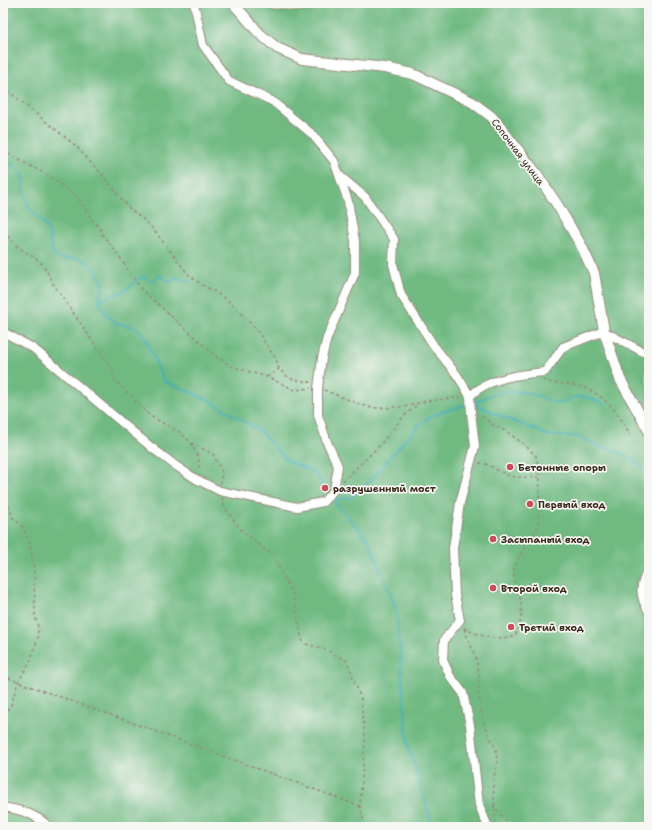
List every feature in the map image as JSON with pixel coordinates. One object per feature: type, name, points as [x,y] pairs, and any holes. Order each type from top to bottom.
[{"type":"main road","name":"Сопочная улица","points":[[233,3],[258,33],[277,48],[302,58],[385,68],[413,74],[472,102],[492,117],[536,174],[558,206],[582,247],[594,273],[605,332],[620,379],[649,431]]},
{"type":"street","points":[[3,332],[33,348],[151,447],[196,479],[220,491],[297,507],[323,502],[334,490],[338,466],[327,442],[318,415],[318,385],[327,338],[355,273],[355,241],[348,201],[334,162],[312,134],[272,101],[229,81],[203,46],[194,3]]},
{"type":"street","points":[[339,175],[365,197],[394,239],[393,264],[401,295],[434,346],[457,375],[470,396],[475,446],[460,504],[453,548],[455,595],[462,624],[444,640],[444,660],[450,676],[463,693],[470,725],[479,805],[488,827]]},
{"type":"street","points":[[470,396],[480,388],[508,377],[545,372],[563,347],[605,332],[649,355]]},
{"type":"street","points":[[649,568],[644,580],[641,595],[649,612]]},
{"type":"street","points":[[3,806],[33,815],[41,819],[49,827]]},
{"type":"path","points":[[3,87],[75,145],[104,177],[130,210],[144,220],[159,235],[188,274],[202,285],[222,296],[234,306],[256,329],[272,354],[279,370],[289,378],[318,385],[359,404],[372,408],[404,407],[419,403],[470,396]]},
{"type":"path","points":[[3,151],[51,177],[78,198],[141,289],[217,357],[231,366],[267,377],[295,390],[318,385]]},
{"type":"path","points":[[3,232],[16,245],[35,257],[46,269],[52,282],[111,368],[115,380],[150,416],[181,432],[191,443],[199,458],[199,469],[196,479]]},
{"type":"path","points":[[267,377],[279,370]]},
{"type":"path","points":[[541,379],[551,383],[590,389],[615,409],[630,435]]},
{"type":"path","points":[[334,490],[380,445],[403,417],[419,403]]},
{"type":"path","points":[[462,624],[473,633],[485,637],[504,638],[515,636],[518,631],[521,621],[521,606],[519,594],[515,585],[514,572],[523,550],[537,529],[540,476],[536,456],[526,446],[506,431],[494,426],[485,418],[471,412]]},
{"type":"path","points":[[191,443],[213,454],[222,472],[220,491],[225,508],[241,530],[272,555],[293,594],[302,640],[306,644],[327,650],[347,661],[361,699],[365,739],[360,806],[365,827]]},
{"type":"path","points":[[471,462],[485,463],[510,476],[526,478],[540,476]]},
{"type":"path","points":[[3,495],[13,518],[21,525],[27,535],[34,570],[35,616],[38,627],[38,637],[30,662],[18,682],[11,705],[3,716]]},
{"type":"path","points":[[462,624],[476,658],[479,676],[478,691],[483,721],[496,750],[497,762],[493,783],[493,805],[496,827]]},
{"type":"path","points":[[3,675],[18,682],[360,806]]},
{"type":"path","points":[[493,805],[511,827]]},
{"type":"green space","points":[[3,3],[268,3],[274,12],[316,11],[322,3],[649,3],[649,346],[647,348],[646,381],[649,391],[649,827],[3,827]]},
{"type":"waterway","points":[[3,163],[15,165],[24,177],[24,192],[28,206],[48,229],[53,255],[61,259],[80,259],[92,266],[104,284],[99,301],[107,315],[116,323],[137,328],[144,335],[164,381],[209,400],[261,432],[286,460],[315,473],[328,493]]},
{"type":"waterway","points":[[99,301],[124,291],[144,277],[153,282],[161,275],[168,281],[172,281],[176,277],[184,281],[192,281]]},
{"type":"waterway","points":[[473,403],[495,394],[520,392],[536,395],[556,403],[563,403],[574,398],[584,397],[606,405]]},
{"type":"waterway","points":[[473,403],[546,435],[579,437],[621,453],[632,458],[643,468]]},
{"type":"waterway","points":[[332,496],[338,499],[351,498],[372,479],[419,425],[430,417],[468,404]]},
{"type":"waterway","points":[[331,498],[368,539],[396,608],[408,745],[433,827]]},
{"type":"place","name":"Бетонные опоры","points":[[510,467]]},
{"type":"place","name":"разрушенный мост","points":[[325,488]]},
{"type":"place","name":"Первый вход","points":[[530,504]]},
{"type":"place","name":"Засыпаный вход","points":[[493,539]]},
{"type":"place","name":"Второй вход","points":[[493,588]]},
{"type":"place","name":"Третий вход","points":[[511,627]]}]
